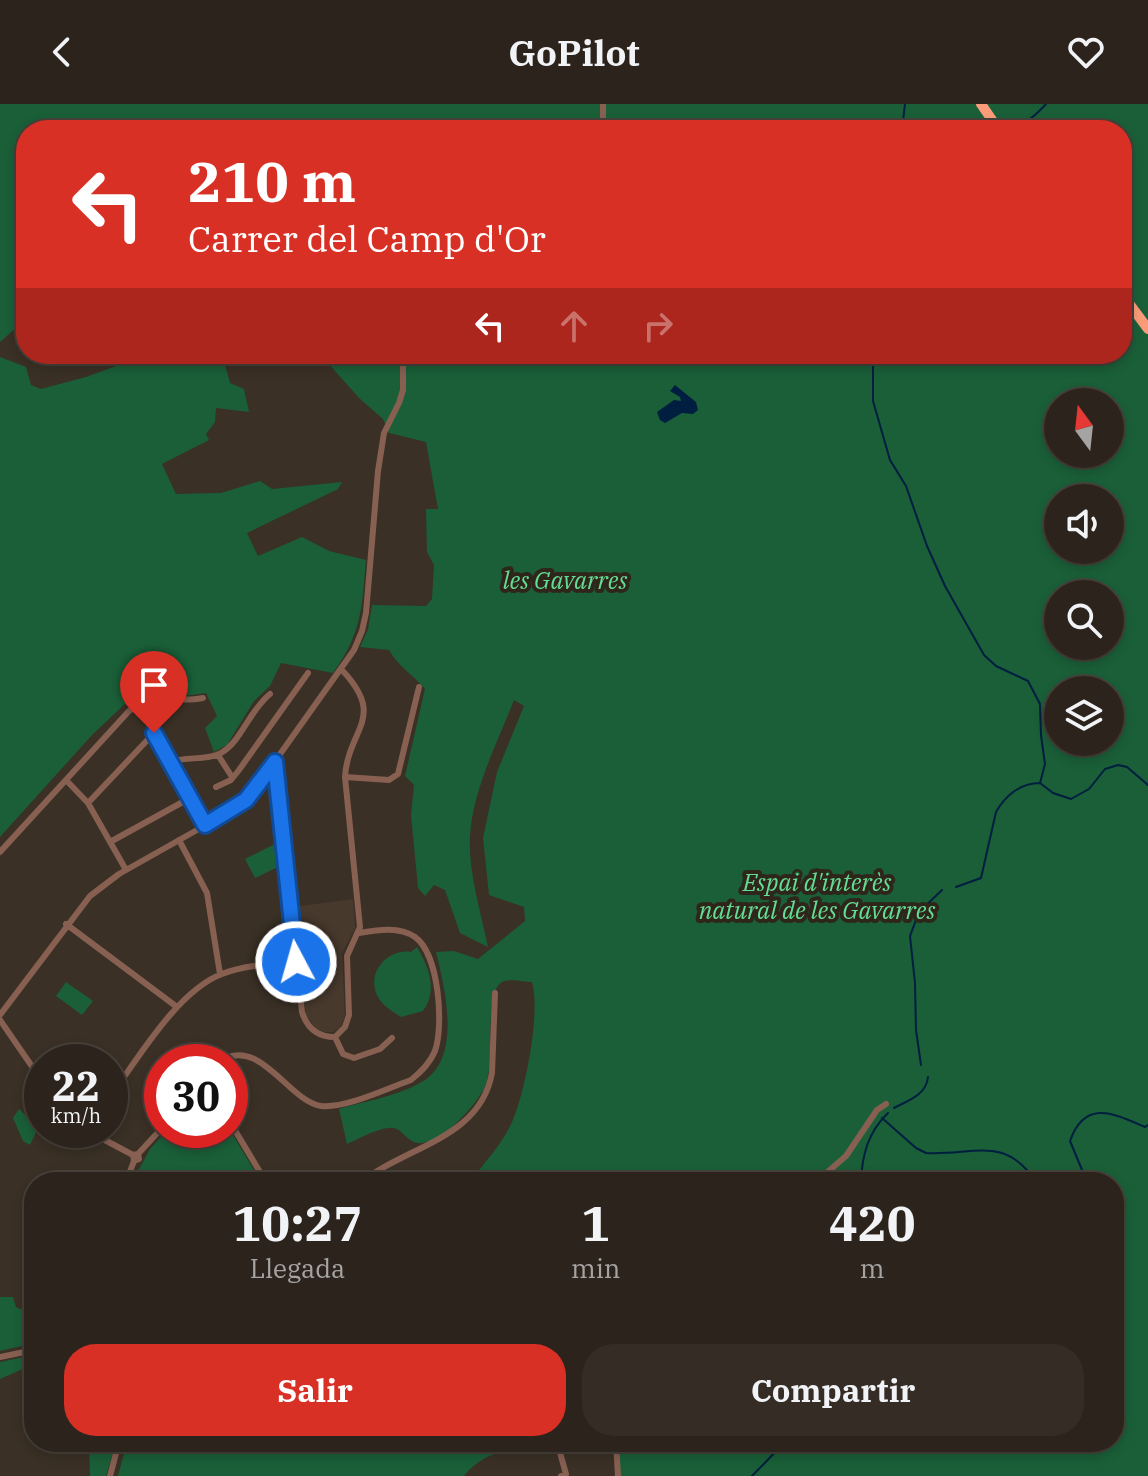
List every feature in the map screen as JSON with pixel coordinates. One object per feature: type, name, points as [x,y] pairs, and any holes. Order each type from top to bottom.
[{"type":"highway","points":[[1132,307],[1148,329]]},
{"type":"street","points":[[24,1054],[0,1017],[66,924],[90,896],[126,870],[246,800],[341,669],[359,639],[366,613],[384,433],[403,390],[403,364]]},
{"type":"street","points":[[335,1037],[345,1027],[349,1015],[346,963],[348,951],[359,933],[345,777],[349,754],[362,729],[365,710],[360,694],[341,669]]},
{"type":"street","points":[[216,787],[232,777],[308,673]]},
{"type":"street","points":[[345,777],[389,780],[398,774],[419,687]]},
{"type":"street","points":[[0,852],[138,704],[167,693],[181,699],[203,698]]},
{"type":"street","points":[[170,762],[218,755],[234,742],[257,704],[270,694]]},
{"type":"street","points":[[138,704],[205,825]]},
{"type":"street","points":[[88,803],[154,733]]},
{"type":"street","points":[[218,755],[232,777]]},
{"type":"street","points":[[275,762],[302,1012],[306,1023],[320,1034],[335,1037]]},
{"type":"street","points":[[66,780],[88,803],[126,870]]},
{"type":"street","points":[[110,842],[190,798]]},
{"type":"street","points":[[179,840],[204,885],[220,974]]},
{"type":"street","points":[[66,924],[177,1007]]},
{"type":"street","points":[[248,1058],[255,1059],[309,1101],[331,1106],[411,1080],[421,1071],[431,1059],[439,1031],[436,985],[427,954],[420,942],[406,933],[385,930],[359,933]]},
{"type":"street","points":[[128,1073],[177,1007],[200,985],[220,974],[249,967],[296,962]]},
{"type":"street","points":[[376,1172],[446,1135],[461,1125],[474,1110],[489,1086],[492,1073],[495,993]]},
{"type":"street","points":[[335,1037],[343,1054],[354,1058],[373,1053],[392,1038]]},
{"type":"street","points":[[828,1172],[846,1156],[877,1110],[886,1104]]},
{"type":"street","points":[[129,1172],[135,1156],[144,1147]]},
{"type":"street","points":[[120,1148],[135,1156]]},
{"type":"street","points":[[246,1148],[260,1172]]},
{"type":"street","points":[[0,1357],[24,1352]]},
{"type":"street","points":[[110,1476],[116,1452]]},
{"type":"street","points":[[560,1452],[566,1474],[561,1476]]},
{"type":"street","points":[[617,1452],[618,1476]]},
{"type":"shaded area","points":[[353,899],[355,928],[342,953],[345,1016],[334,1032],[324,1032],[316,1029],[306,1015],[294,907]]},
{"type":"green space","name":"Espai d'interès natural de les Gavarres","points":[[0,104],[1148,104],[1148,1476],[620,1476],[618,1452],[1124,1452],[1124,1172],[477,1172],[508,1130],[526,1073],[533,1032],[534,995],[532,982],[513,980],[502,982],[496,989],[491,1015],[488,1078],[479,1097],[464,1116],[444,1133],[423,1143],[414,1142],[397,1129],[389,1128],[347,1144],[339,1109],[414,1086],[435,1070],[443,1056],[448,1021],[436,952],[454,951],[478,959],[525,921],[524,907],[489,895],[483,838],[497,772],[524,706],[514,700],[487,767],[472,818],[471,864],[488,947],[460,933],[445,890],[434,885],[425,896],[418,888],[411,815],[414,785],[405,776],[425,689],[389,650],[360,647],[368,629],[372,605],[426,606],[432,599],[434,565],[427,552],[426,509],[438,509],[426,442],[389,433],[383,419],[329,364],[1132,364],[1132,120],[16,120],[16,328],[0,342]]},
{"type":"green space","points":[[0,357],[26,367],[31,385],[41,389],[119,365],[225,364],[230,383],[244,389],[249,412],[216,408],[215,422],[206,434],[209,440],[162,464],[176,494],[221,493],[260,481],[272,489],[342,482],[338,489],[247,533],[258,556],[302,537],[329,551],[366,560],[359,619],[350,645],[333,673],[281,663],[270,686],[254,701],[227,745],[214,752],[205,728],[217,716],[206,693],[184,696],[172,689],[127,702],[92,735],[0,837]]},
{"type":"green space","points":[[279,842],[282,865],[255,878],[245,859]]},
{"type":"green space","points":[[417,947],[428,971],[430,995],[423,1011],[401,1017],[379,999],[374,986],[375,978],[377,970],[388,958],[411,952]]},
{"type":"green space","points":[[330,953],[332,967],[302,970],[301,956]]},
{"type":"green space","points":[[66,982],[93,1001],[82,1015],[56,996]]},
{"type":"green space","points":[[19,1109],[24,1114],[24,1142],[23,1141],[13,1118]]},
{"type":"green space","points":[[151,1148],[241,1148],[255,1172],[137,1172]]},
{"type":"green space","points":[[0,1297],[13,1297],[16,1307],[24,1311],[24,1345],[0,1351]]},
{"type":"green space","points":[[24,1357],[24,1368],[0,1379],[0,1362]]},
{"type":"green space","points":[[89,1452],[113,1452],[106,1476],[90,1476]]},
{"type":"green space","points":[[124,1452],[502,1452],[480,1461],[464,1476],[118,1476]]},
{"type":"water","points":[[675,385],[696,402],[698,410],[693,414],[682,413],[665,423],[657,412],[674,400],[681,401],[670,391]]},
{"type":"waterway","points":[[903,120],[905,104]]},
{"type":"waterway","points":[[1027,120],[1046,104]]},
{"type":"waterway","points":[[873,364],[873,401],[890,460],[906,486],[945,586],[984,655],[996,666],[1028,681],[1040,704],[1045,764],[1040,783]]},
{"type":"waterway","points":[[956,887],[981,878],[996,812],[1020,788],[1040,783],[1053,793],[1071,799],[1089,789],[1105,769],[1118,765],[1127,767],[1148,785]]},
{"type":"waterway","points":[[921,1065],[910,936],[919,912],[942,890]]},
{"type":"waterway","points":[[894,1108],[920,1093],[928,1077]]},
{"type":"waterway","points":[[862,1172],[867,1144],[888,1113]]},
{"type":"waterway","points":[[1083,1172],[1070,1141],[1084,1119],[1102,1113],[1145,1127],[1148,1125]]},
{"type":"waterway","points":[[882,1118],[926,1153],[1000,1153],[1012,1158],[1028,1172]]},
{"type":"waterway","points":[[752,1476],[775,1452]]},
{"type":"route","points":[[154,733],[205,825],[246,800],[275,762],[296,962]]},
{"type":"park label","name":"les Gavarres","points":[[565,580]]}]
